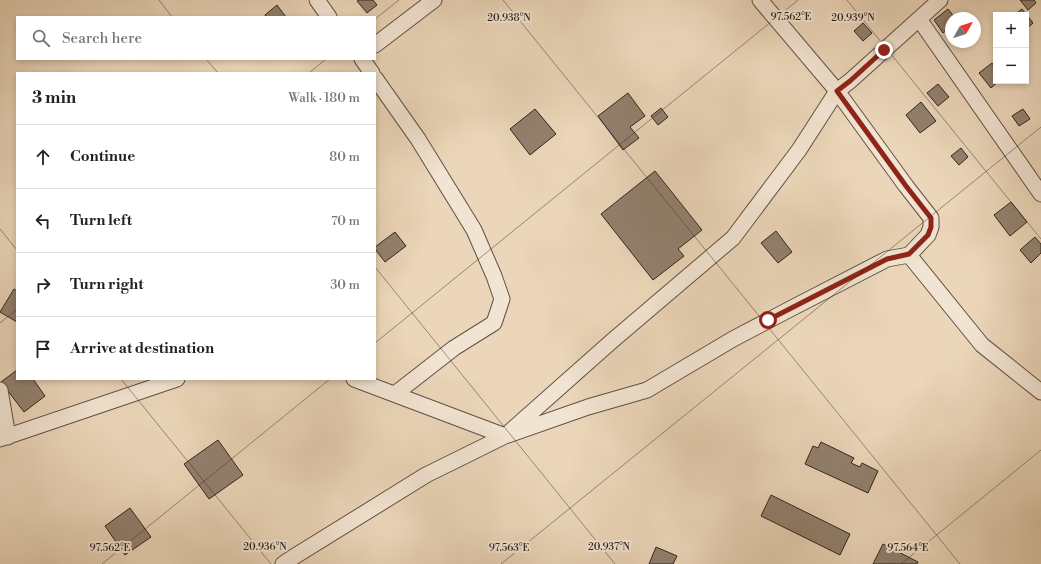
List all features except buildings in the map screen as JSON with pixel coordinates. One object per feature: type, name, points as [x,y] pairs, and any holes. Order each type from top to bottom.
[{"type":"street","points":[[317,0],[328,16]]},
{"type":"street","points":[[376,44],[434,0]]},
{"type":"street","points":[[283,564],[426,475],[505,436],[588,407],[647,390],[733,339],[792,308],[887,259],[909,254],[928,235],[931,227],[931,218],[837,91],[760,0]]},
{"type":"street","points":[[505,436],[612,341],[733,238],[799,150],[837,91],[940,0]]},
{"type":"street","points":[[919,19],[1041,194]]},
{"type":"street","points":[[363,60],[371,72]]},
{"type":"street","points":[[376,79],[418,139],[474,230],[494,276],[502,299],[494,323],[454,348],[395,394]]},
{"type":"street","points":[[909,254],[982,345],[1041,392]]},
{"type":"street","points":[[0,390],[4,438],[174,380]]},
{"type":"street","points":[[357,380],[505,436]]},
{"type":"route","points":[[768,320],[887,259],[909,254],[928,235],[931,227],[931,218],[837,91],[884,50]]}]
